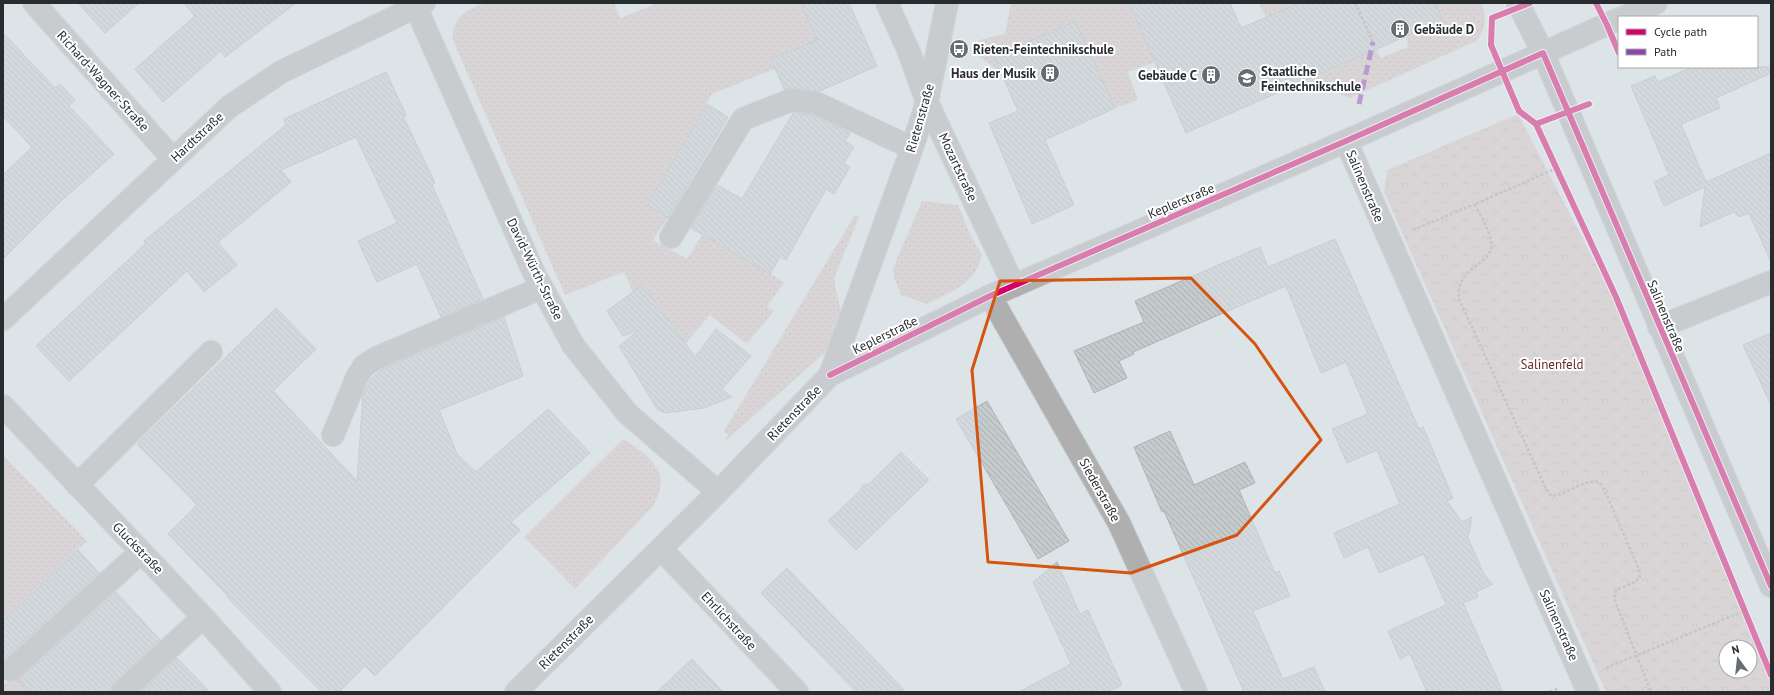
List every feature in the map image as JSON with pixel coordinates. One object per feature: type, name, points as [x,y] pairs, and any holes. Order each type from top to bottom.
[{"type":"street","name":"Richard-Wagner-Straße","points":[[34,3],[173,160]]},
{"type":"street","name":"Mozartstraße","points":[[887,3],[909,52],[927,102],[1014,286]]},
{"type":"street","name":"Rietenstraße","points":[[516,692],[718,492],[830,375],[912,148],[927,102],[947,3]]},
{"type":"street","name":"Salinenstraße","points":[[1518,3],[1543,53],[1771,586]]},
{"type":"street","points":[[1627,16],[1656,3]]},
{"type":"street","name":"Hardtstraße","points":[[3,319],[229,107],[281,72],[418,4]]},
{"type":"street","name":"David-Würth-Straße","points":[[418,4],[541,288],[573,346],[627,413],[718,492]]},
{"type":"street","name":"Keplerstraße","points":[[830,375],[990,296],[1618,20]]},
{"type":"street","points":[[671,237],[743,119],[791,100],[816,103],[912,148]]},
{"type":"street","name":"Salinenstraße","points":[[1346,141],[1585,685]]},
{"type":"street","points":[[1659,327],[1771,282]]},
{"type":"street","points":[[333,435],[357,377],[364,366],[376,358],[541,288]]},
{"type":"street","name":"Siederstraße","points":[[990,296],[1119,523],[1196,692]]},
{"type":"street","points":[[77,485],[210,352]]},
{"type":"street","name":"Gluckstraße","points":[[3,406],[203,617],[261,689]]},
{"type":"street","name":"Ehrlichstraße","points":[[661,549],[797,692]]},
{"type":"street","points":[[11,670],[141,552]]},
{"type":"street","points":[[122,692],[203,617]]},
{"type":"path","points":[[1355,3],[1373,42]]},
{"type":"path","points":[[1407,233],[1557,168]]},
{"type":"path","points":[[1475,204],[1492,242],[1490,251],[1485,260],[1470,269],[1462,279],[1457,289],[1459,299],[1546,489],[1551,496],[1558,495],[1591,481],[1599,482],[1604,489],[1639,569],[1640,577],[1635,582],[1616,590],[1614,598],[1650,692]]},
{"type":"path","points":[[1550,692],[1585,685],[1636,655],[1744,611]]},
{"type":"highlighted area","points":[[1191,278],[1255,344],[1321,440],[1237,535],[1131,573],[988,562],[972,370],[1000,281]]},
{"type":"green space","points":[[484,3],[614,3],[620,18],[658,3],[801,3],[861,32],[808,44],[771,59],[775,69],[712,94],[647,205],[668,218],[653,240],[687,259],[703,234],[784,282],[767,307],[774,311],[747,344],[710,315],[686,343],[645,284],[633,293],[624,272],[565,295],[452,38],[458,19],[466,12]]},
{"type":"green space","points":[[1011,3],[1129,3],[1155,62],[1128,72],[1138,100],[1115,108],[1075,21],[994,57],[1000,72],[977,55],[979,40],[1005,34]]},
{"type":"green space","points":[[1259,3],[1300,3],[1266,18]]},
{"type":"green space","points":[[1320,3],[1376,47],[1381,58],[1408,47],[1406,37],[1443,20],[1435,3],[1481,3],[1485,23],[1480,36],[1476,41],[1350,98],[1319,86],[1309,91],[1305,82],[1347,63]]},
{"type":"green space","name":"Salinenfeld","points":[[1518,114],[1626,322],[1771,666],[1771,692],[1606,692],[1384,192],[1387,170]]},
{"type":"green space","points":[[922,201],[958,205],[971,236],[982,255],[979,265],[968,280],[954,291],[927,304],[901,295],[894,278],[893,268]]},
{"type":"green space","points":[[855,215],[859,217],[834,279],[841,312],[829,349],[723,443],[728,435],[724,431]]},
{"type":"green space","points":[[623,439],[647,456],[657,468],[661,481],[659,493],[654,505],[575,589],[524,537]]},
{"type":"green space","points":[[3,455],[87,541],[3,621]]},
{"type":"green space","points":[[14,675],[29,692],[3,692],[3,685]]},
{"type":"building","points":[[78,3],[139,3],[105,33]]},
{"type":"building","points":[[184,3],[296,3],[225,57],[221,51],[163,102],[135,69],[195,16]]},
{"type":"building","points":[[801,3],[849,3],[877,66],[820,91],[792,88],[784,89],[771,59],[817,40]]},
{"type":"building","points":[[1129,3],[1230,3],[1241,28],[1300,3],[1435,3],[1443,20],[1186,133]]},
{"type":"building","points":[[1075,21],[1115,108],[1045,140],[1074,205],[1032,224],[989,123],[1018,111],[994,57]]},
{"type":"building","points":[[3,33],[55,88],[60,84],[75,100],[69,106],[114,154],[61,201],[3,259],[3,175],[32,147],[3,116]]},
{"type":"building","points":[[1771,67],[1771,73],[1716,98],[1720,108],[1681,124],[1706,182],[1771,153],[1771,262],[1749,213],[1739,217],[1734,212],[1700,227],[1705,187],[1664,206],[1654,182],[1669,175],[1631,86],[1655,76],[1658,82],[1690,68]]},
{"type":"building","points":[[386,72],[406,115],[403,116],[435,183],[432,185],[483,299],[441,317],[417,264],[377,282],[358,241],[397,223],[356,137],[281,170],[291,182],[218,242],[237,265],[204,292],[187,271],[69,381],[36,346],[145,244],[144,241],[286,125],[284,119]]},
{"type":"building","points":[[707,104],[728,117],[668,218],[647,205]]},
{"type":"building","points":[[793,113],[813,115],[850,133],[845,141],[854,147],[844,163],[850,167],[834,194],[826,189],[786,260],[780,257],[770,274],[691,228],[717,185],[742,199]]},
{"type":"building","points":[[1335,239],[1419,429],[1423,427],[1453,498],[1447,501],[1462,522],[1472,517],[1468,538],[1484,574],[1493,584],[1476,592],[1478,597],[1463,603],[1503,692],[1427,692],[1410,654],[1400,659],[1388,631],[1446,605],[1424,554],[1379,573],[1368,547],[1344,558],[1334,533],[1400,504],[1377,450],[1347,463],[1332,429],[1368,414],[1346,362],[1321,373],[1286,286],[1133,352],[1134,354],[1119,361],[1127,378],[1094,393],[1074,351],[1144,322],[1135,301],[1260,247],[1268,267]]},
{"type":"building","points":[[644,284],[695,357],[716,329],[751,356],[722,389],[732,397],[704,408],[665,413],[657,409],[619,346],[639,330],[623,336],[607,311]]},
{"type":"building","points":[[276,308],[316,349],[273,391],[357,481],[363,395],[371,379],[382,369],[504,317],[523,376],[439,410],[457,454],[476,472],[548,409],[590,453],[511,522],[520,530],[375,676],[365,666],[339,692],[322,692],[227,597],[228,596],[168,534],[197,505],[137,444]]},
{"type":"building","points":[[1771,333],[1771,405],[1743,345]]},
{"type":"building","points":[[987,401],[1069,541],[1038,559],[956,419]]},
{"type":"building","points":[[1170,431],[1194,485],[1245,462],[1255,483],[1239,490],[1275,573],[1279,571],[1290,596],[1253,611],[1283,679],[1314,667],[1325,692],[1244,692],[1134,447]]},
{"type":"building","points":[[901,452],[929,480],[856,550],[828,521],[860,491],[863,485],[869,484]]},
{"type":"building","points":[[78,550],[99,573],[3,660],[3,621]]},
{"type":"building","points":[[1057,562],[1080,614],[1088,610],[1122,685],[1107,692],[1019,692],[1071,664],[1033,582]]},
{"type":"building","points":[[787,568],[906,692],[856,692],[761,593]]},
{"type":"building","points":[[116,592],[160,640],[114,683],[110,692],[29,692],[18,680]]},
{"type":"building","points":[[177,658],[210,692],[140,692]]},
{"type":"building","points":[[692,659],[723,692],[657,692]]},
{"type":"marked path","points":[[1359,104],[1373,42]]},
{"type":"cycle path","points":[[1530,3],[1492,18],[1491,45],[1519,111],[1536,124],[1616,297],[1771,675]]},
{"type":"cycle path","points":[[1596,3],[1618,51]]},
{"type":"cycle path","points":[[830,375],[990,296],[1346,141],[1543,53],[1771,586]]},
{"type":"cycle path","points":[[1536,124],[1589,104]]},
{"type":"place","name":"Gebäude D","points":[[1400,29]]},
{"type":"place","name":"Rieten-Feintechnikschule","points":[[959,49]]},
{"type":"place","name":"Haus der Musik","points":[[1050,73]]},
{"type":"place","name":"Gebäude C","points":[[1211,75]]},
{"type":"place","name":"Staatliche Feintechnikschule","points":[[1247,78]]}]
